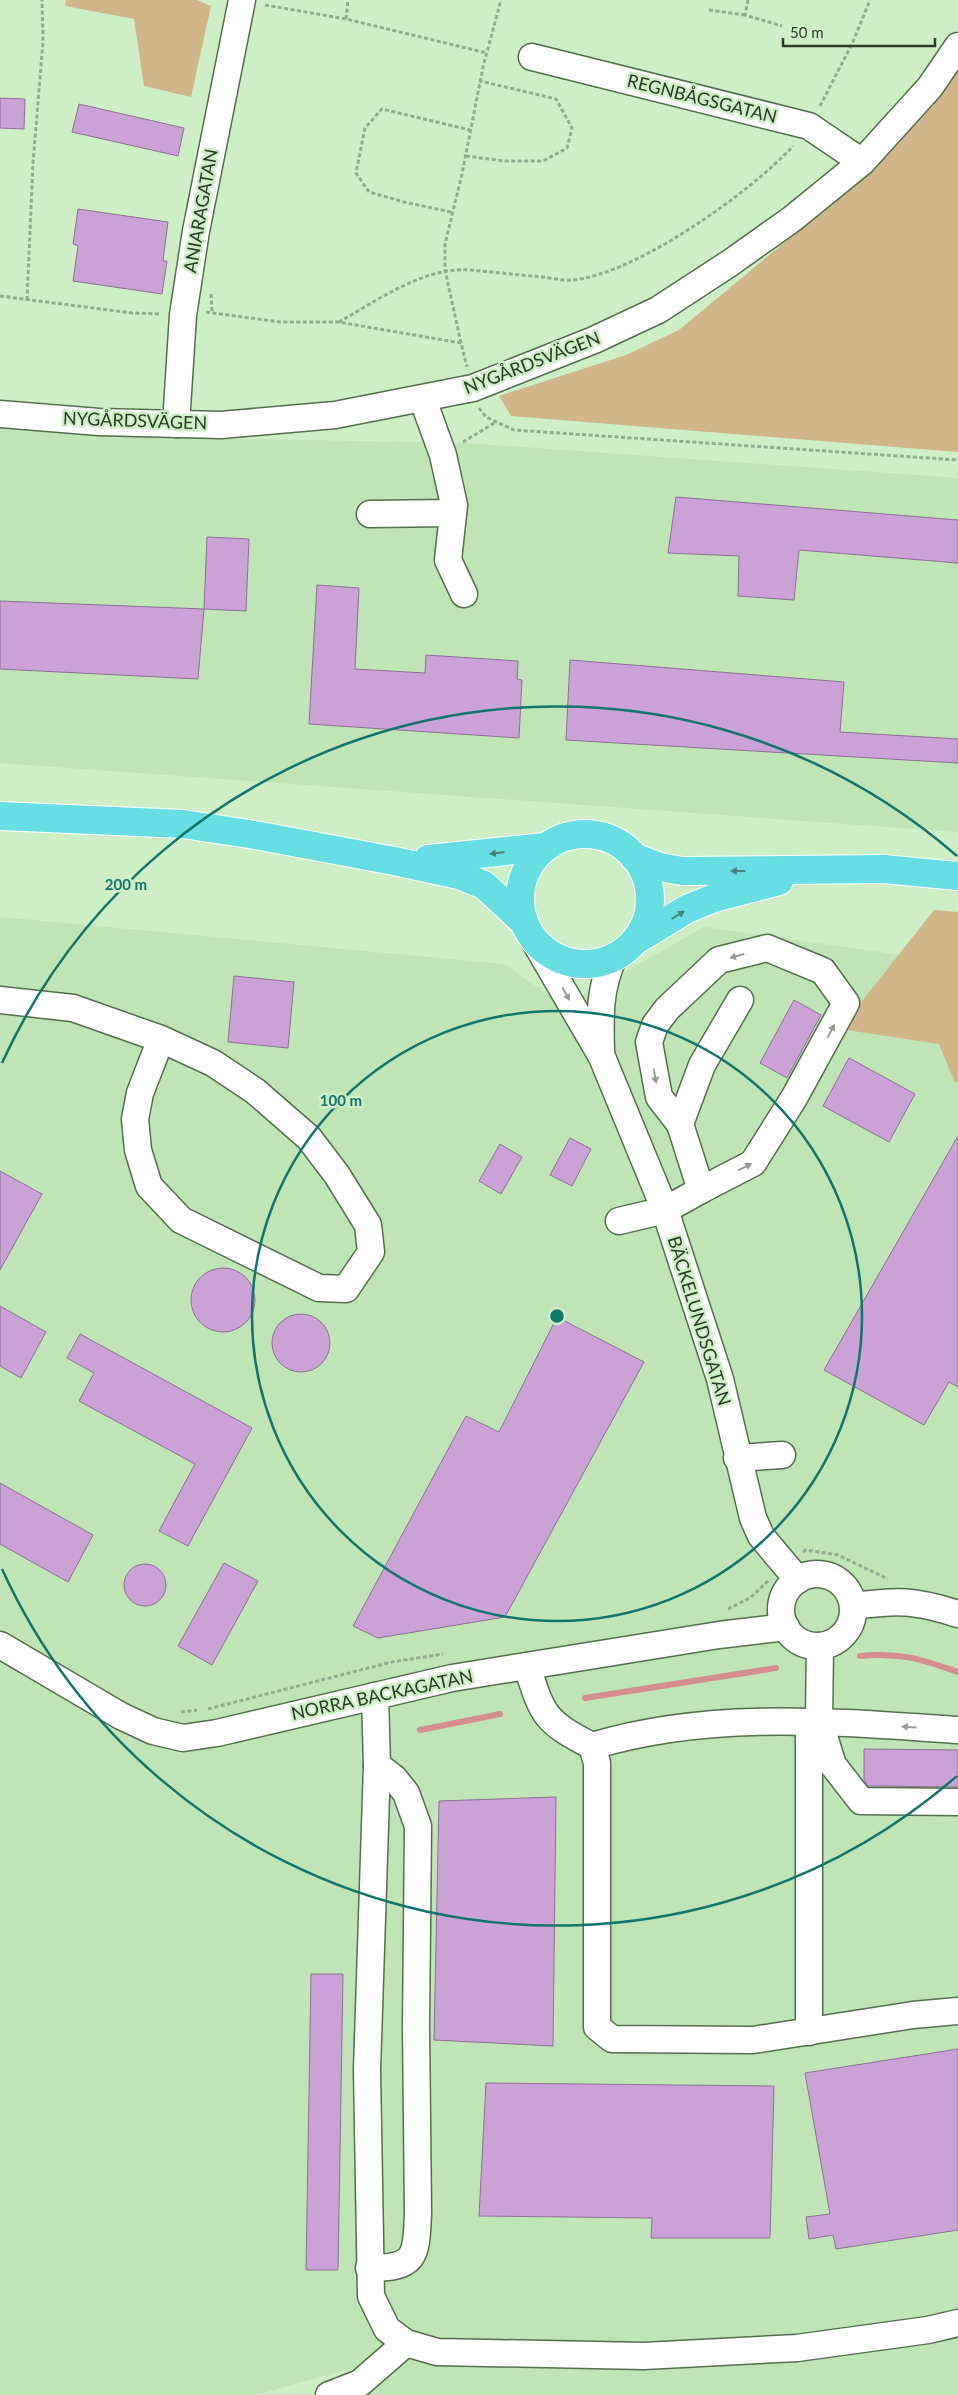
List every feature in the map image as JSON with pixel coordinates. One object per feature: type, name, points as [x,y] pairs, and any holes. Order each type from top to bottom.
[{"type":"highway","points":[[0,816],[183,824],[255,835],[459,875],[484,885],[545,950],[561,959],[579,964],[597,963],[614,957],[636,940],[686,909],[714,898],[822,871]]},
{"type":"highway","points":[[0,833],[183,824]]},
{"type":"highway","points":[[394,861],[462,857],[545,847],[568,836],[592,834],[615,841],[634,857],[643,869],[650,898],[644,927],[636,940]]},
{"type":"highway","points":[[528,930],[520,908],[522,881],[532,862],[545,847]]},
{"type":"highway","points":[[634,857],[660,867],[682,871],[884,869],[958,876]]},
{"type":"street","name":"ANIARAGATAN","points":[[176,424],[183,315],[194,240],[249,2]]},
{"type":"street","name":"NYGÅRDSVÄGEN","points":[[0,414],[99,422],[220,425],[335,415],[423,400],[473,388],[594,340],[658,310],[730,264],[862,162],[930,87],[958,46]]},
{"type":"street","name":"REGNBÅGSGATAN","points":[[532,57],[809,126],[862,162]]},
{"type":"street","points":[[423,400],[443,455],[454,505],[448,560],[464,594]]},
{"type":"street","points":[[370,514],[453,513]]},
{"type":"street","name":"BÄCKELUNDSGATAN","points":[[528,930],[602,1057],[665,1210],[720,1378],[737,1458],[753,1518],[760,1536],[791,1573]]},
{"type":"street","points":[[619,1221],[665,1210],[753,1163],[794,1098],[846,1004],[823,972],[767,948],[719,960],[667,1009],[655,1024],[649,1042],[659,1098],[680,1124],[701,1190]]},
{"type":"street","name":"BÄCKELUNDSGATAN","points":[[602,1057],[601,1000],[606,974],[614,957]]},
{"type":"street","points":[[0,1000],[73,1008],[161,1039],[213,1063],[255,1091],[309,1138],[368,1224],[371,1252],[346,1289],[319,1288],[181,1220],[149,1186],[138,1150],[135,1119],[140,1093],[161,1039]]},
{"type":"street","points":[[680,1124],[702,1065],[740,1000]]},
{"type":"street","points":[[737,1458],[782,1455]]},
{"type":"street","points":[[791,1573],[833,1577],[850,1594],[853,1606],[853,1618],[845,1633],[831,1643],[820,1646],[800,1641],[786,1627],[782,1617],[783,1601],[790,1587],[791,1573]]},
{"type":"street","points":[[853,1606],[895,1600],[924,1604],[958,1614]]},
{"type":"street","name":"NORRA BACKAGATAN","points":[[0,1646],[121,1716],[153,1731],[183,1738],[217,1732],[452,1678],[719,1635],[786,1627]]},
{"type":"street","points":[[820,1646],[819,1720],[833,1765],[861,1801],[958,1802]]},
{"type":"street","points":[[527,1666],[537,1697],[547,1717],[561,1730],[592,1746],[654,1732],[759,1721],[819,1720],[958,1730]]},
{"type":"street","points":[[375,1696],[378,1765],[368,2070],[369,2268],[371,2296],[387,2329],[406,2343],[437,2352],[644,2356],[797,2348],[928,2330],[958,2323]]},
{"type":"street","points":[[809,2032],[809,1734],[819,1720]]},
{"type":"street","points":[[592,1746],[597,1762],[599,1787],[597,2026],[612,2039],[754,2040],[914,2015],[958,2011]]},
{"type":"street","points":[[369,2268],[386,2268],[405,2264],[413,2256],[417,2240],[418,2213],[416,2027],[418,1826],[406,1793],[394,1778],[378,1765]]},
{"type":"street","points":[[329,2395],[360,2382],[406,2343]]},
{"type":"path","points":[[27,300],[33,163],[43,41],[42,0]]},
{"type":"path","points":[[346,19],[348,0]]},
{"type":"path","points":[[461,343],[445,270],[445,244],[466,156],[486,53],[501,0]]},
{"type":"path","points":[[745,15],[748,0]]},
{"type":"path","points":[[338,322],[398,288],[445,270],[468,270],[571,281],[602,275],[633,262],[736,196],[758,180],[782,158],[809,126],[852,44],[870,0]]},
{"type":"path","points":[[249,2],[346,19],[486,53]]},
{"type":"path","points":[[709,10],[745,15],[782,26]]},
{"type":"path","points":[[466,156],[505,161],[543,161],[567,148],[572,128],[556,99],[480,81]]},
{"type":"path","points":[[452,212],[404,202],[369,192],[356,173],[364,128],[382,109],[470,130]]},
{"type":"path","points":[[443,455],[496,422]]},
{"type":"path","points":[[727,1610],[791,1573],[806,1550],[838,1555],[890,1580]]},
{"type":"path","points":[[175,1713],[206,1710],[392,1662],[449,1654]]},
{"type":"shaded area","points":[[66,0],[197,0],[211,6],[191,97],[144,86],[134,19],[65,6]]},
{"type":"shaded area","points":[[958,58],[958,452],[511,416],[499,396],[626,355],[679,330],[873,169]]},
{"type":"shaded area","points":[[0,425],[196,438],[465,443],[958,478],[958,832],[0,763]]},
{"type":"shaded area","points":[[934,910],[958,912],[958,1082],[955,1083],[939,1044],[840,1029]]},
{"type":"shaded area","points":[[0,917],[504,964],[565,1006],[704,927],[958,963],[958,2395],[369,2395],[353,2368],[256,2395],[0,2395]]},
{"type":"building","points":[[0,98],[25,99],[24,129],[0,128]]},
{"type":"building","points":[[79,104],[184,128],[178,156],[72,132]]},
{"type":"building","points":[[78,209],[168,222],[163,261],[167,261],[162,294],[73,281],[78,246],[73,244]]},
{"type":"building","points":[[676,497],[958,520],[958,563],[799,550],[794,600],[738,596],[739,556],[668,553]]},
{"type":"building","points":[[207,537],[249,539],[246,611],[204,609]]},
{"type":"building","points":[[317,585],[359,588],[355,669],[425,673],[426,655],[518,661],[517,679],[522,680],[519,738],[309,724]]},
{"type":"building","points":[[0,601],[204,609],[198,679],[0,669]]},
{"type":"building","points":[[570,660],[844,682],[840,732],[958,739],[958,763],[566,740]]},
{"type":"building","points":[[234,976],[294,982],[288,1048],[228,1042]]},
{"type":"building","points":[[794,1000],[821,1015],[787,1078],[760,1063]]},
{"type":"building","points":[[849,1058],[915,1094],[889,1142],[823,1106]]},
{"type":"building","points":[[958,1136],[958,1387],[949,1382],[924,1425],[824,1370]]},
{"type":"building","points":[[570,1138],[591,1149],[572,1186],[550,1175]]},
{"type":"building","points":[[500,1144],[522,1157],[501,1194],[479,1181]]},
{"type":"building","points":[[0,1171],[42,1194],[0,1270]]},
{"type":"building","points":[[223,1268],[241,1274],[249,1282],[255,1300],[249,1318],[241,1326],[223,1332],[205,1326],[197,1318],[191,1300],[197,1282],[205,1274]]},
{"type":"building","points":[[0,1306],[46,1332],[21,1378],[0,1366]]},
{"type":"building","points":[[295,1314],[307,1314],[322,1322],[330,1337],[330,1349],[322,1364],[307,1372],[295,1372],[280,1364],[272,1349],[272,1337],[280,1322]]},
{"type":"building","points":[[557,1317],[644,1362],[505,1617],[378,1638],[353,1626],[466,1416],[499,1432]]},
{"type":"building","points":[[80,1334],[252,1428],[188,1546],[159,1531],[195,1464],[79,1401],[94,1373],[67,1358]]},
{"type":"building","points":[[0,1483],[93,1535],[68,1582],[0,1544]]},
{"type":"building","points":[[224,1563],[258,1581],[212,1665],[178,1646]]},
{"type":"building","points":[[141,1564],[149,1564],[160,1570],[166,1585],[160,1600],[149,1606],[141,1606],[130,1600],[124,1589],[124,1581],[130,1570]]},
{"type":"building","points":[[864,1749],[958,1750],[958,1787],[868,1786],[864,1780]]},
{"type":"building","points":[[556,1797],[553,2046],[434,2040],[439,1801]]},
{"type":"building","points":[[311,1974],[343,1974],[338,2270],[306,2270]]},
{"type":"building","points":[[958,2049],[958,2230],[836,2249],[833,2235],[809,2239],[806,2217],[830,2214],[805,2073]]},
{"type":"building","points":[[486,2083],[774,2086],[770,2238],[651,2238],[652,2218],[479,2216]]},
{"type":"waterway","points":[[860,1656],[899,1656],[933,1663],[958,1672]]},
{"type":"waterway","points":[[585,1698],[776,1668]]},
{"type":"waterway","points":[[420,1730],[500,1714]]}]
